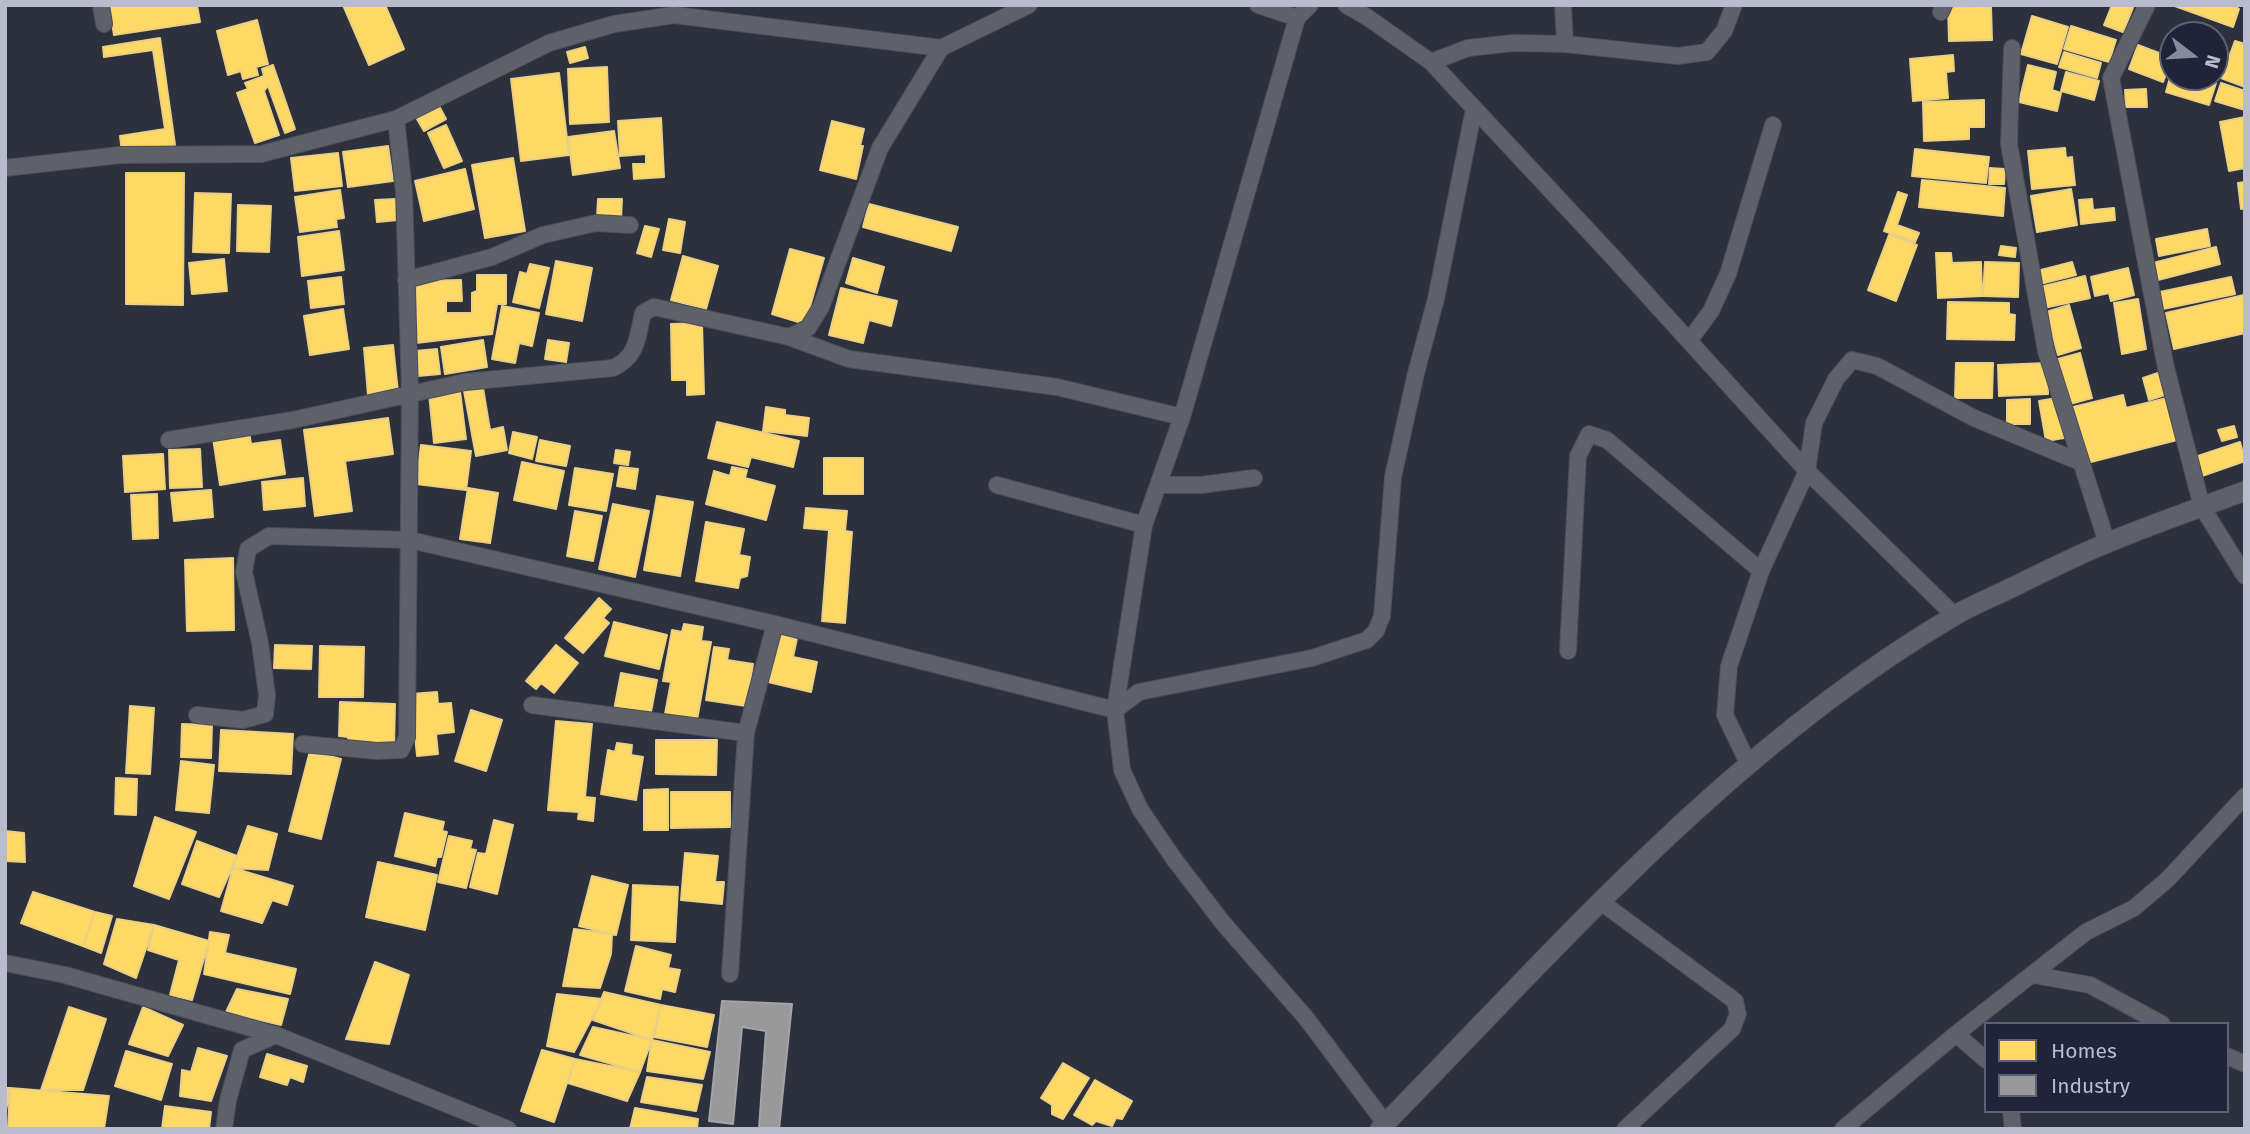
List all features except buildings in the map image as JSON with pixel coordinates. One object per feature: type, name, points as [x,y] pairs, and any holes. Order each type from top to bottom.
[{"type":"street","points":[[101,5],[104,24]]},
{"type":"street","points":[[789,337],[808,328],[821,307],[880,148],[941,48],[1029,5]]},
{"type":"street","points":[[1258,5],[1297,18]]},
{"type":"street","points":[[1310,5],[1297,18],[1182,417],[1144,525],[1115,709],[1122,770],[1140,809],[1223,923],[1306,1018],[1383,1126],[1484,1019],[1601,902],[1748,763],[1853,681],[1955,616],[2107,542],[2245,491]]},
{"type":"street","points":[[1346,5],[1431,62],[1807,471],[1955,616]]},
{"type":"street","points":[[1563,5],[1565,44]]},
{"type":"street","points":[[1431,62],[1468,48],[1513,44],[1565,44],[1678,56],[1707,52],[1724,31],[1734,5]]},
{"type":"street","points":[[2147,5],[2111,78],[2166,368],[2202,507],[2245,576]]},
{"type":"street","points":[[5,168],[120,155],[261,154],[396,119],[549,43],[614,24],[677,10],[941,48]]},
{"type":"street","points":[[2012,48],[2009,144],[2046,351],[2107,542]]},
{"type":"street","points":[[197,715],[243,720],[265,714],[267,695],[260,643],[244,572],[248,549],[269,536],[410,540],[775,624],[1115,709],[1139,692],[1312,658],[1367,640],[1376,631],[1382,616],[1393,477],[1436,299],[1474,109]]},
{"type":"street","points":[[303,744],[377,751],[401,750],[407,737],[410,393],[404,191],[396,119]]},
{"type":"street","points":[[1689,341],[1711,311],[1728,274],[1773,125]]},
{"type":"street","points":[[406,280],[492,257],[543,235],[596,223],[631,225]]},
{"type":"street","points":[[169,440],[293,420],[465,382],[613,368],[628,361],[637,340],[643,313],[654,307],[789,337],[849,359],[1057,387],[1182,417]]},
{"type":"street","points":[[1748,763],[1725,715],[1729,666],[1761,571],[1807,471],[1814,423],[1836,379],[1852,360],[1877,366],[1974,418],[2080,462]]},
{"type":"street","points":[[1568,650],[1578,456],[1589,434],[1607,440],[1761,571]]},
{"type":"street","points":[[1158,485],[1201,485],[1254,478]]},
{"type":"street","points":[[997,485],[1144,525]]},
{"type":"street","points":[[730,974],[746,733],[775,624]]},
{"type":"street","points":[[532,705],[746,733]]},
{"type":"street","points":[[1843,1129],[1956,1034],[2086,932],[2134,908],[2168,879],[2245,796]]},
{"type":"street","points":[[1601,902],[1735,1001],[1738,1014],[1732,1029],[1625,1129]]},
{"type":"street","points":[[5,963],[65,975],[276,1035],[508,1129]]},
{"type":"street","points":[[2034,975],[2090,985],[2158,1022]]},
{"type":"street","points":[[1956,1034],[1984,1058]]},
{"type":"street","points":[[225,1129],[228,1100],[242,1051],[276,1035]]},
{"type":"street","points":[[2229,1057],[2245,1065]]}]
